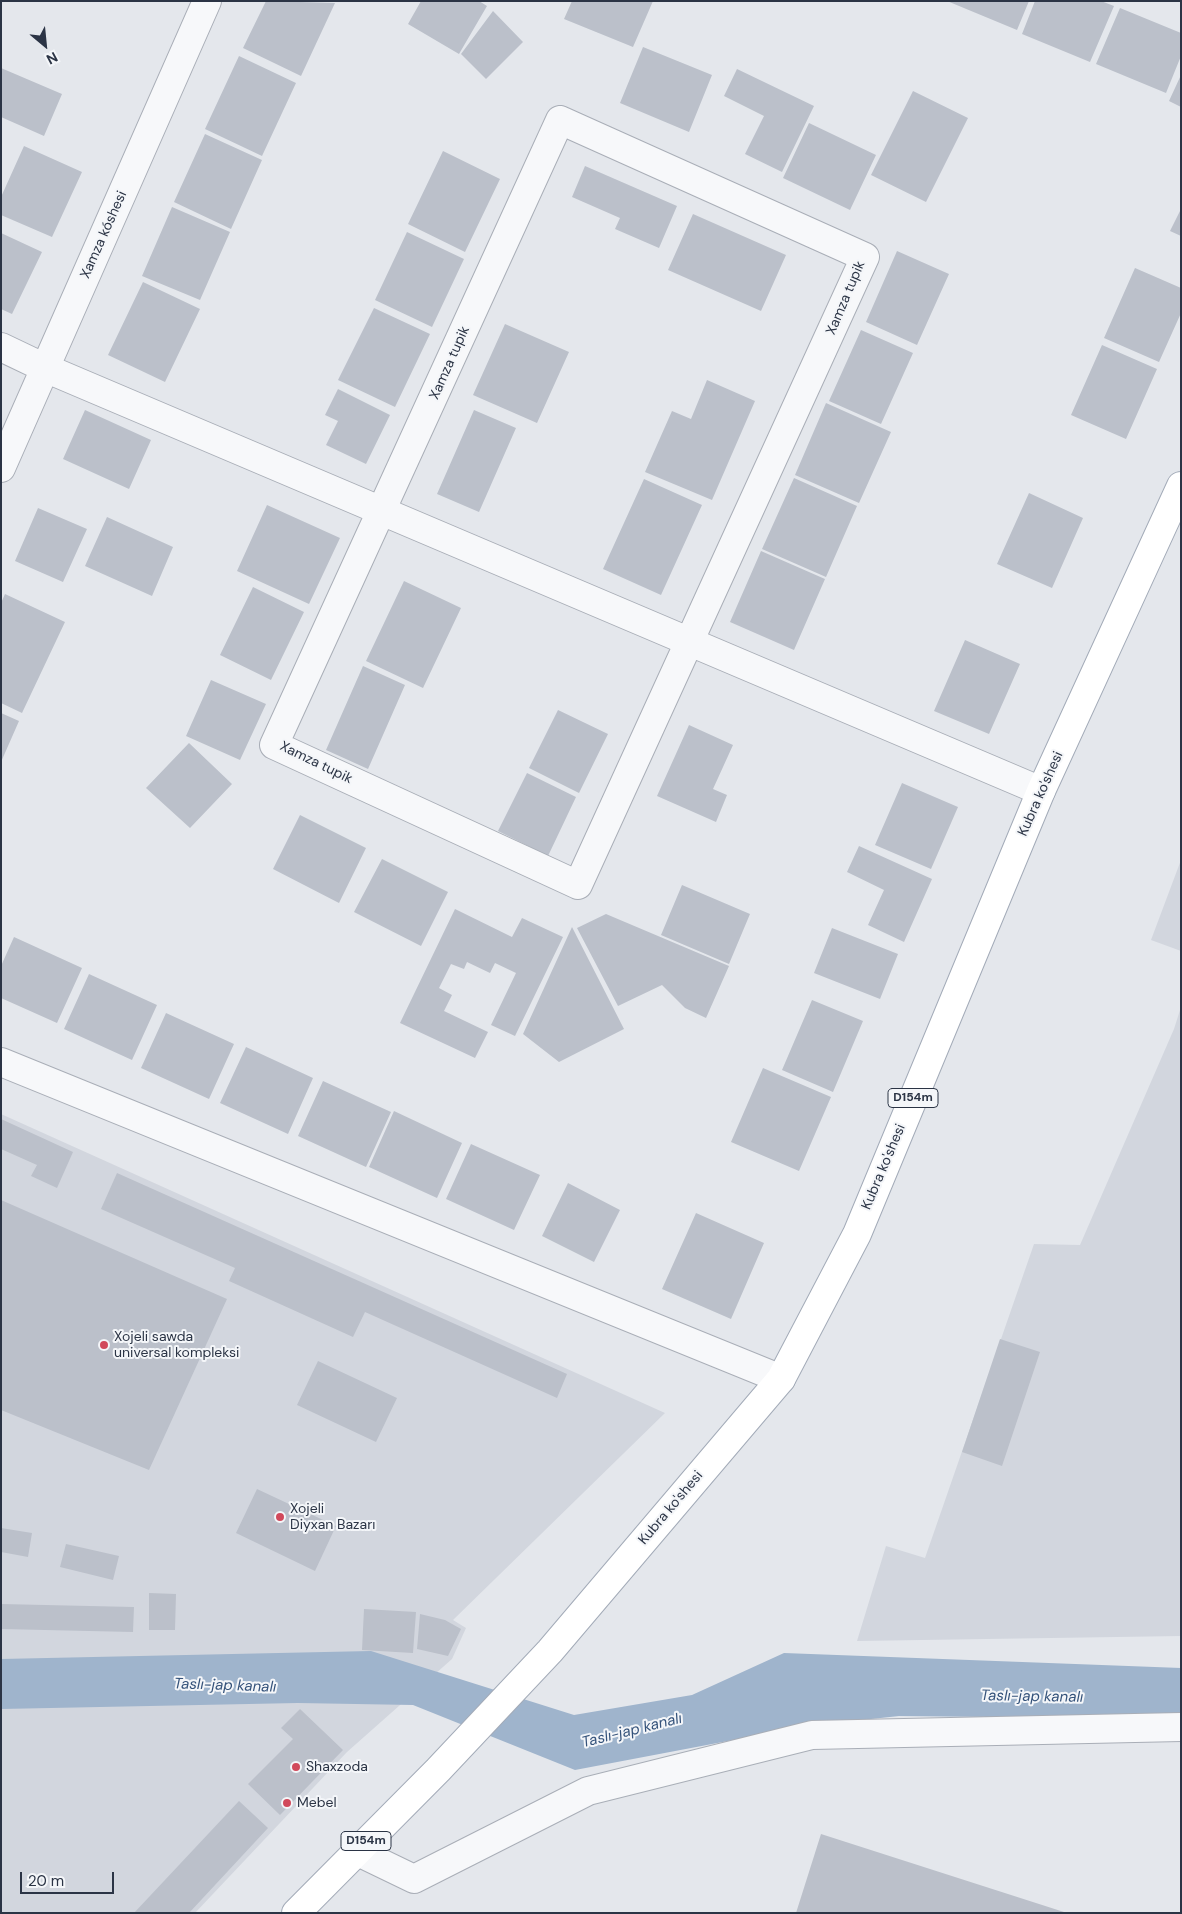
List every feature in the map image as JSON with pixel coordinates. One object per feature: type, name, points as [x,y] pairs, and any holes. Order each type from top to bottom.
[{"type":"main road","name":"Kubra ko'shesi","points":[[356,1851],[438,1770],[550,1651],[781,1379],[856,1234],[1041,792],[1181,486]]},
{"type":"main road","name":"D154m","points":[[296,1913],[356,1851]]},
{"type":"street","name":"Xamza kóshesi","points":[[1,468],[207,1]]},
{"type":"street","name":"Xamza tupik","points":[[560,120],[865,257],[691,642],[578,884],[274,745],[560,120]]},
{"type":"street","points":[[1,347],[45,368],[1041,792]]},
{"type":"street","points":[[1,1062],[781,1379]]},
{"type":"street","points":[[356,1851],[414,1879],[588,1791],[812,1735],[1181,1727]]},
{"type":"shaded area","points":[[1181,860],[1181,951],[1151,940]]},
{"type":"shaded area","points":[[1181,1007],[1181,1636],[857,1641],[886,1546],[925,1558],[1034,1244],[1080,1245],[1174,1029]]},
{"type":"shaded area","name":"Xojeli Diyxan Bazarı","points":[[1,1114],[665,1413],[453,1620],[466,1628],[452,1659],[347,1752],[195,1913],[1,1913]]},
{"type":"water","name":"Taslı-jap kanalı","points":[[371,1651],[574,1715],[692,1695],[784,1653],[1181,1668],[1181,1719],[899,1716],[807,1726],[575,1770],[413,1705],[298,1703],[1,1709],[1,1659]]},
{"type":"building","points":[[266,1],[335,3],[301,76],[243,48]]},
{"type":"building","points":[[421,1],[479,1],[487,6],[459,54],[408,24]]},
{"type":"building","points":[[572,1],[653,1],[633,47],[564,19]]},
{"type":"building","points":[[947,1],[1029,1],[1017,30]]},
{"type":"building","points":[[1035,1],[1101,1],[1114,6],[1090,62],[1022,34]]},
{"type":"building","points":[[1120,8],[1181,33],[1181,56],[1166,93],[1096,64]]},
{"type":"building","points":[[493,11],[523,42],[486,79],[461,54]]},
{"type":"building","points":[[643,47],[712,75],[689,132],[620,103]]},
{"type":"building","points":[[239,56],[296,83],[262,156],[205,129]]},
{"type":"building","points":[[1,68],[62,94],[44,136],[1,117]]},
{"type":"building","points":[[737,69],[814,106],[782,172],[745,154],[764,116],[724,96]]},
{"type":"building","points":[[1181,75],[1181,107],[1169,101]]},
{"type":"building","points":[[913,91],[968,118],[926,202],[871,175]]},
{"type":"building","points":[[809,123],[876,155],[850,210],[783,178]]},
{"type":"building","points":[[205,134],[262,160],[231,229],[174,202]]},
{"type":"building","points":[[24,146],[82,172],[52,237],[1,215],[1,197]]},
{"type":"building","points":[[443,151],[500,179],[465,252],[408,224]]},
{"type":"building","points":[[585,166],[677,206],[659,248],[615,229],[620,218],[572,197]]},
{"type":"building","points":[[172,207],[230,232],[200,300],[142,276]]},
{"type":"building","points":[[1181,209],[1181,236],[1170,231]]},
{"type":"building","points":[[693,214],[786,255],[761,311],[668,270]]},
{"type":"building","points":[[407,232],[464,259],[432,327],[375,300]]},
{"type":"building","points":[[1,233],[42,252],[12,314],[1,309]]},
{"type":"building","points":[[897,251],[949,274],[917,345],[866,322]]},
{"type":"building","points":[[1135,268],[1181,288],[1181,313],[1159,362],[1104,338]]},
{"type":"building","points":[[143,282],[200,309],[165,382],[108,355]]},
{"type":"building","points":[[374,308],[430,334],[395,407],[338,380]]},
{"type":"building","points":[[505,324],[569,352],[537,423],[473,395]]},
{"type":"building","points":[[861,330],[913,353],[881,424],[829,401]]},
{"type":"building","points":[[1102,345],[1157,369],[1126,439],[1071,415]]},
{"type":"building","points":[[707,380],[755,401],[712,500],[645,472],[672,411],[691,419]]},
{"type":"building","points":[[338,389],[390,415],[366,464],[326,445],[338,421],[325,415]]},
{"type":"building","points":[[826,403],[891,432],[859,503],[795,475]]},
{"type":"building","points":[[85,410],[151,440],[129,489],[63,459]]},
{"type":"building","points":[[474,410],[516,428],[479,512],[437,494]]},
{"type":"building","points":[[794,478],[857,506],[826,577],[762,549]]},
{"type":"building","points":[[644,479],[702,505],[661,595],[603,569]]},
{"type":"building","points":[[1029,493],[1083,518],[1052,588],[997,564]]},
{"type":"building","points":[[267,505],[340,538],[309,604],[237,571]]},
{"type":"building","points":[[38,508],[87,529],[63,582],[15,561]]},
{"type":"building","points":[[107,517],[173,547],[152,596],[85,566]]},
{"type":"building","points":[[761,551],[825,579],[794,650],[730,622]]},
{"type":"building","points":[[404,581],[461,608],[423,688],[366,661]]},
{"type":"building","points":[[253,587],[304,612],[271,680],[220,655]]},
{"type":"building","points":[[5,594],[65,622],[22,713],[1,703],[1,603]]},
{"type":"building","points":[[965,640],[1020,664],[989,734],[934,711]]},
{"type":"building","points":[[363,666],[405,685],[368,769],[326,750]]},
{"type":"building","points":[[211,680],[266,704],[240,760],[186,736]]},
{"type":"building","points":[[558,710],[608,734],[579,793],[529,768]]},
{"type":"building","points":[[1,713],[19,721],[1,762]]},
{"type":"building","points":[[689,725],[733,745],[713,789],[727,795],[716,822],[657,796]]},
{"type":"building","points":[[189,743],[232,784],[190,828],[146,788]]},
{"type":"building","points":[[527,773],[576,797],[548,856],[498,831]]},
{"type":"building","points":[[902,783],[958,807],[931,869],[875,845]]},
{"type":"building","points":[[300,815],[366,848],[339,903],[273,869]]},
{"type":"building","points":[[859,846],[932,879],[904,942],[868,925],[884,890],[847,872]]},
{"type":"building","points":[[382,859],[448,892],[421,946],[354,912]]},
{"type":"building","points":[[682,885],[750,914],[729,964],[661,935]]},
{"type":"building","points":[[455,909],[512,937],[522,918],[563,937],[515,1036],[491,1025],[516,973],[495,963],[490,973],[467,962],[464,969],[451,964],[439,988],[452,995],[444,1011],[488,1032],[475,1058],[400,1023]]},
{"type":"building","points":[[606,914],[729,966],[706,1018],[685,1008],[662,985],[618,1006],[577,928]]},
{"type":"building","points":[[572,927],[624,1029],[559,1062],[523,1034]]},
{"type":"building","points":[[832,928],[898,954],[880,999],[814,973]]},
{"type":"building","points":[[14,937],[82,968],[57,1023],[1,998],[1,966]]},
{"type":"building","points":[[89,974],[157,1005],[132,1060],[64,1029]]},
{"type":"building","points":[[812,1000],[863,1021],[833,1092],[782,1070]]},
{"type":"building","points":[[166,1013],[234,1044],[209,1099],[141,1068]]},
{"type":"building","points":[[246,1047],[313,1078],[288,1134],[220,1103]]},
{"type":"building","points":[[763,1068],[831,1097],[799,1171],[731,1142]]},
{"type":"building","points":[[323,1081],[391,1112],[366,1167],[298,1136]]},
{"type":"building","points":[[394,1111],[462,1143],[437,1198],[369,1167]]},
{"type":"building","points":[[1,1119],[73,1152],[57,1188],[31,1176],[37,1165],[1,1149]]},
{"type":"building","points":[[471,1144],[540,1175],[514,1230],[446,1199]]},
{"type":"building","points":[[117,1173],[567,1374],[557,1398],[365,1312],[353,1337],[229,1281],[235,1268],[101,1209]]},
{"type":"building","points":[[568,1183],[620,1210],[594,1262],[542,1236]]},
{"type":"building","name":"Xojeli sawda universal kompleksi","points":[[1,1200],[227,1299],[149,1470],[1,1410]]},
{"type":"building","points":[[696,1213],[764,1243],[731,1319],[662,1289]]},
{"type":"building","points":[[1000,1339],[1040,1352],[1002,1466],[962,1452]]},
{"type":"building","points":[[318,1361],[397,1398],[376,1442],[297,1405]]},
{"type":"building","points":[[257,1489],[336,1526],[315,1571],[236,1533]]},
{"type":"building","points":[[1,1528],[32,1533],[28,1557],[1,1552]]},
{"type":"building","points":[[66,1544],[119,1556],[113,1580],[60,1567]]},
{"type":"building","points":[[149,1593],[176,1594],[175,1630],[149,1630]]},
{"type":"building","points":[[1,1604],[134,1607],[133,1632],[1,1629]]},
{"type":"building","points":[[364,1609],[416,1612],[413,1653],[362,1650]]},
{"type":"building","points":[[420,1614],[445,1620],[461,1629],[448,1656],[417,1649]]},
{"type":"building","name":"Shaxzoda","points":[[300,1709],[343,1750],[280,1815],[248,1784],[293,1739],[281,1728]]},
{"type":"building","points":[[239,1801],[268,1828],[189,1913],[134,1913]]},
{"type":"building","points":[[821,1834],[1064,1912],[1064,1913],[796,1913]]},
{"type":"place","name":"Xojeli sawda universal kompleksi","points":[[104,1345]]},
{"type":"place","name":"Xojeli Diyxan Bazarı","points":[[280,1517]]},
{"type":"place","name":"Shaxzoda","points":[[296,1767]]},
{"type":"place","name":"Mebel","points":[[287,1803]]}]
